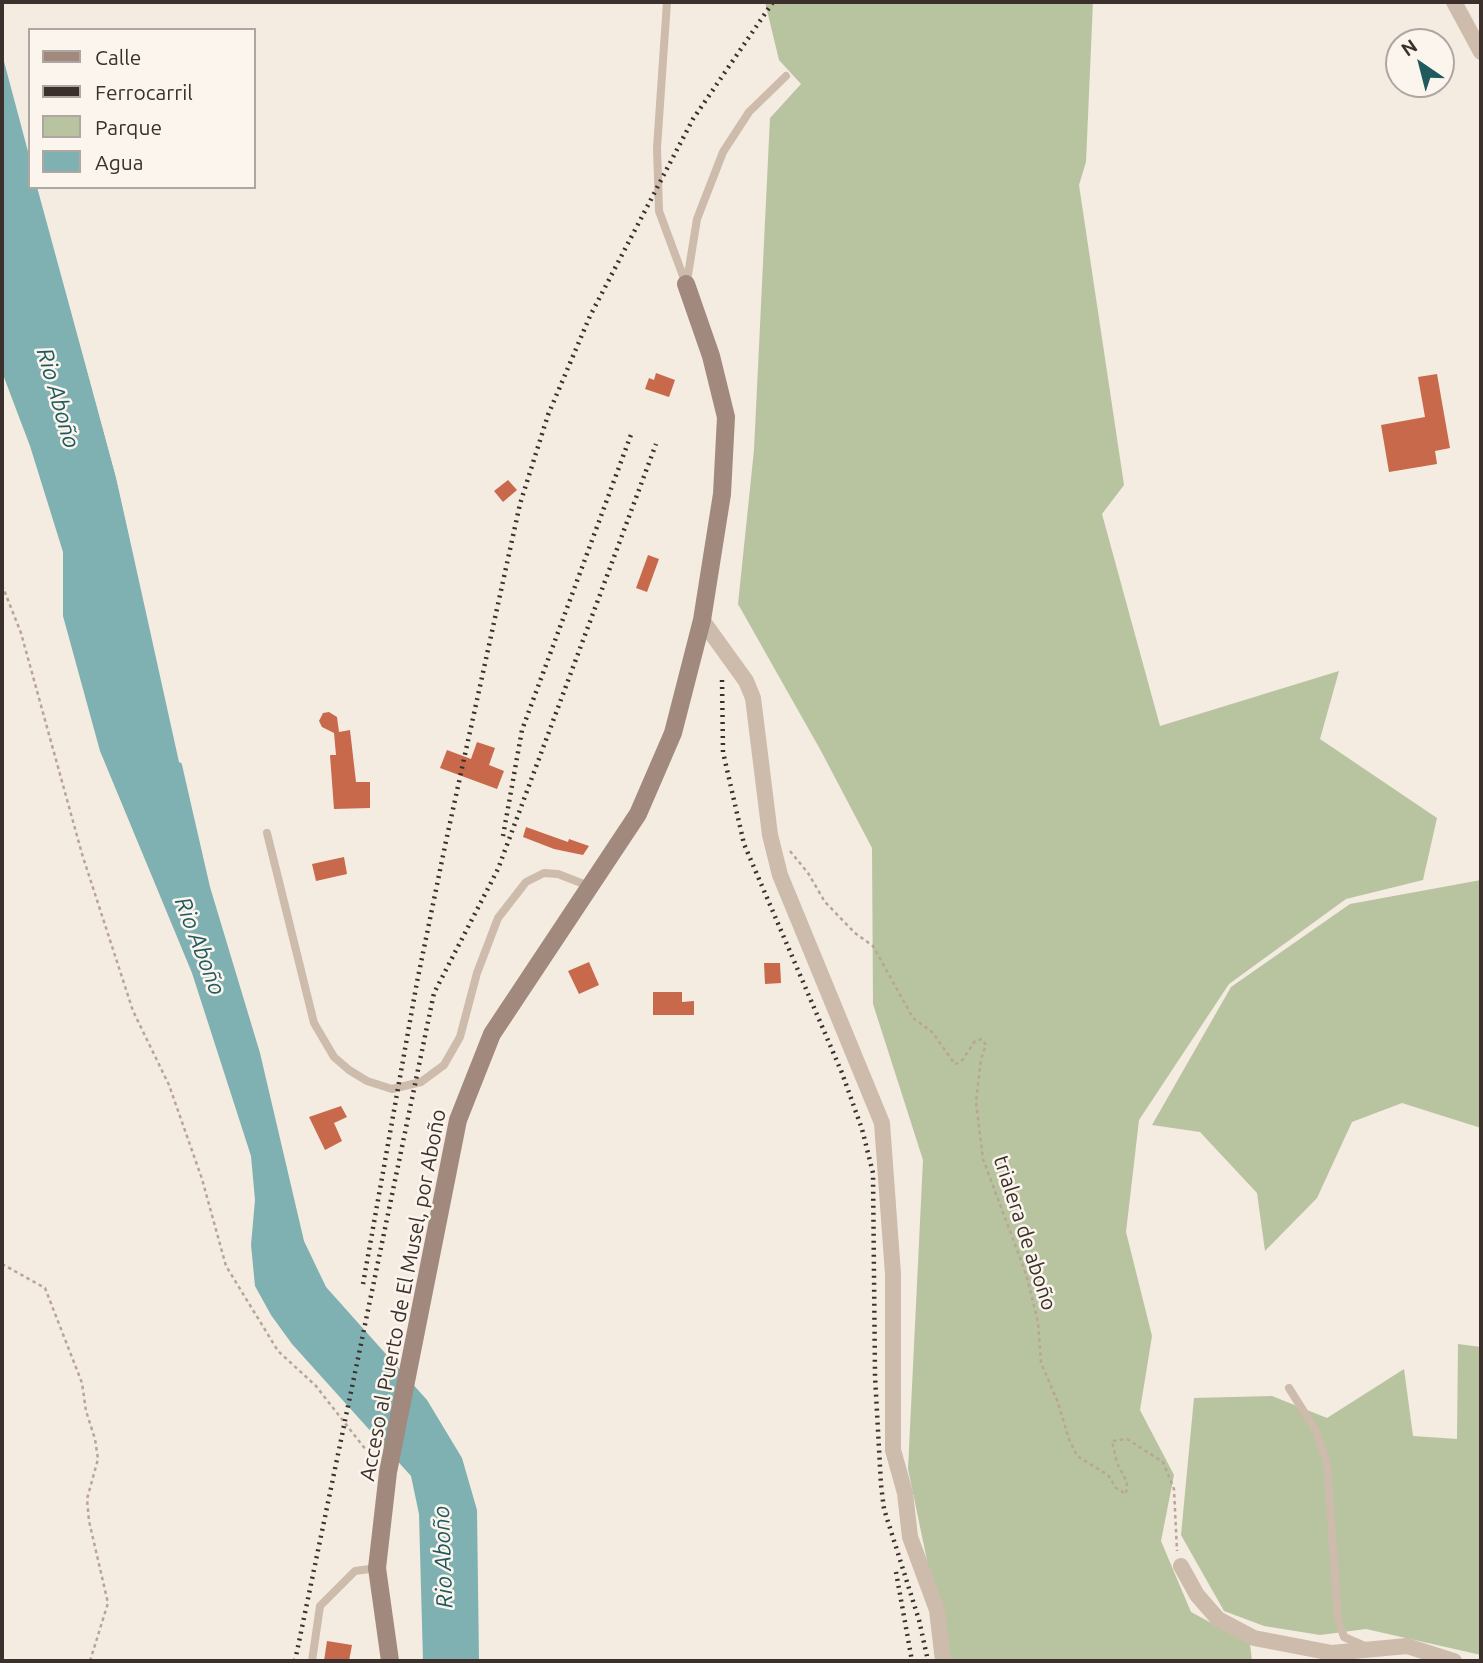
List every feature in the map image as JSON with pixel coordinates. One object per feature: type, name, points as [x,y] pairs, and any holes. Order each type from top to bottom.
[{"type":"street","points":[[1454,2],[1481,52]]},
{"type":"street","name":"Acceso al Puerto de El Musel, por Aboño","points":[[390,1661],[377,1568],[388,1475],[458,1121],[492,1034],[638,814],[673,733],[702,620],[722,495],[726,417],[711,356],[686,284]]},
{"type":"street","points":[[702,620],[746,681],[753,698],[770,835],[780,875],[882,1123],[893,1274],[893,1450],[905,1493],[910,1537],[937,1610],[943,1661]]},
{"type":"street","points":[[1181,1566],[1196,1595],[1218,1619],[1254,1637],[1332,1653],[1407,1646],[1454,1661]]},
{"type":"lane","name":"Acceso al Puerto de El Musel, por Aboño","points":[[667,2],[657,148],[659,211],[686,284]]},
{"type":"lane","points":[[686,284],[697,219],[723,152],[749,111],[786,76]]},
{"type":"lane","points":[[267,833],[314,1023],[334,1057],[349,1070],[367,1082],[393,1089],[421,1083],[444,1065],[460,1037],[477,973],[498,918],[526,882],[544,873],[558,874],[592,887]]},
{"type":"lane","points":[[1289,1388],[1316,1431],[1327,1463],[1338,1619],[1344,1637],[1373,1649]]},
{"type":"lane","points":[[312,1661],[320,1606],[355,1571],[377,1568]]},
{"type":"path","points":[[2,585],[21,633],[82,854],[133,1011],[169,1085],[202,1179],[226,1266],[278,1351],[316,1386],[388,1475]]},
{"type":"path","name":"trialera de aboño","points":[[790,850],[825,902],[855,933],[873,946],[913,1018],[932,1032],[956,1064],[961,1062],[975,1041],[982,1039],[986,1045],[981,1059],[976,1102],[983,1159],[1026,1274],[1038,1322],[1041,1363],[1057,1400],[1069,1439],[1077,1456],[1108,1475],[1115,1488],[1126,1494],[1127,1482],[1117,1463],[1112,1441],[1127,1438],[1163,1462],[1174,1489],[1176,1546],[1181,1566]]},
{"type":"path","points":[[2,1264],[45,1288],[82,1384],[86,1411],[95,1439],[98,1459],[87,1499],[89,1521],[107,1603],[90,1661]]},
{"type":"green space","points":[[765,2],[1093,2],[1086,162],[1079,185],[1124,485],[1102,514],[1160,726],[1339,671],[1320,739],[1437,818],[1423,880],[1346,899],[1229,984],[1139,1120],[1126,1232],[1152,1336],[1140,1410],[1174,1475],[1161,1541],[1191,1612],[1250,1644],[1252,1661],[948,1661],[908,1469],[923,1160],[873,1004],[872,848],[738,604],[754,450],[770,118],[801,84],[779,60]]},
{"type":"green space","points":[[1481,880],[1481,1128],[1402,1103],[1352,1122],[1317,1198],[1265,1251],[1257,1193],[1200,1132],[1152,1125],[1231,987],[1350,904]]},
{"type":"green space","points":[[1458,1344],[1481,1347],[1481,1655],[1366,1629],[1320,1635],[1264,1626],[1224,1611],[1181,1535],[1194,1398],[1272,1396],[1327,1418],[1404,1369],[1413,1436],[1457,1439]]},
{"type":"water","name":"Rio Aboño","points":[[2,54],[28,152],[28,189],[38,189],[116,477],[210,887],[260,1053],[304,1241],[326,1287],[427,1400],[462,1458],[477,1510],[479,1661],[423,1661],[419,1514],[411,1476],[292,1344],[271,1315],[255,1286],[251,1245],[255,1200],[251,1156],[192,973],[100,751],[63,616],[63,552],[30,446],[2,372]]},
{"type":"pier","points":[[39,189],[42,189],[119,476],[183,764],[179,762],[116,477]]},
{"type":"building","points":[[656,373],[675,380],[669,397],[645,389],[649,378],[654,380]]},
{"type":"building","points":[[1437,374],[1450,448],[1435,451],[1437,464],[1389,472],[1381,425],[1425,417],[1418,377]]},
{"type":"building","points":[[508,480],[517,490],[503,502],[494,491]]},
{"type":"building","points":[[648,555],[659,559],[647,592],[636,588]]},
{"type":"building","points":[[329,712],[337,717],[339,732],[350,730],[356,782],[370,782],[370,808],[334,809],[330,755],[336,755],[334,733],[322,727],[319,721],[323,713]]},
{"type":"building","points":[[477,742],[495,748],[489,765],[504,771],[497,789],[440,768],[447,750],[471,759]]},
{"type":"building","points":[[526,827],[568,842],[569,839],[589,846],[583,855],[554,849],[523,837]]},
{"type":"building","points":[[344,857],[347,874],[316,881],[312,864]]},
{"type":"building","points":[[589,962],[599,985],[579,994],[568,971]]},
{"type":"building","points":[[764,963],[780,963],[781,983],[765,984]]},
{"type":"building","points":[[653,992],[682,992],[682,1002],[694,1001],[694,1015],[653,1015]]},
{"type":"building","points":[[341,1106],[347,1117],[334,1123],[342,1141],[325,1150],[309,1117]]},
{"type":"building","points":[[327,1641],[352,1645],[349,1661],[324,1661]]},
{"type":"railway","points":[[363,1284],[417,982],[446,841],[520,504],[548,415],[590,316],[693,119],[773,2]]},
{"type":"railway","points":[[503,836],[522,730],[632,432]]},
{"type":"railway","points":[[295,1661],[434,993],[498,869],[656,444]]},
{"type":"railway","points":[[722,680],[723,752],[744,844],[842,1073],[862,1129],[873,1173],[875,1376],[881,1485],[884,1509],[919,1620],[928,1661]]},
{"type":"railway","points":[[896,1572],[912,1661]]}]
